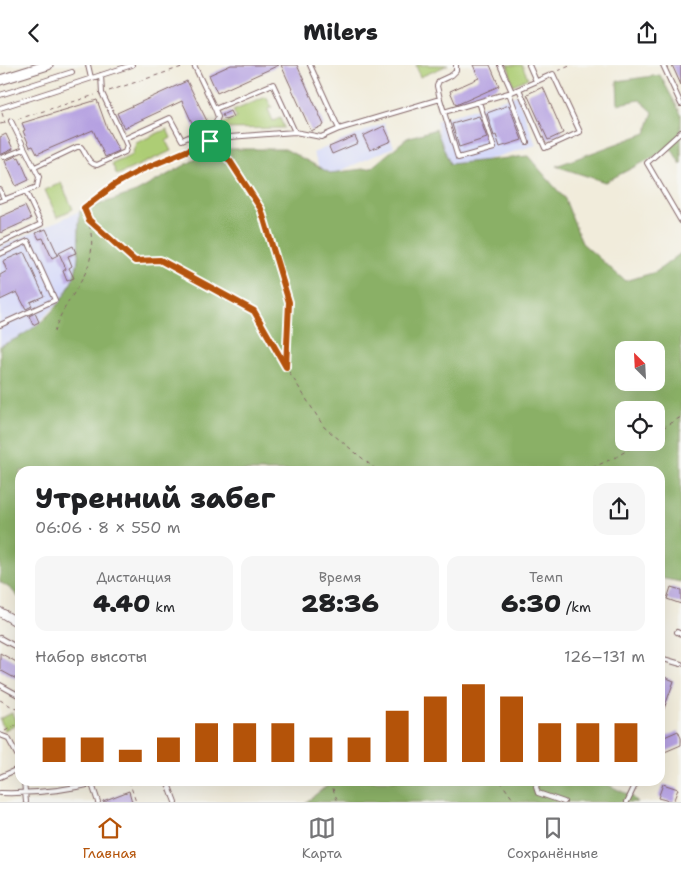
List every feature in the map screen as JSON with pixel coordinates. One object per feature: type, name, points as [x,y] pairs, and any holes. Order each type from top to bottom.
[{"type":"street","points":[[0,80],[48,65]]},
{"type":"street","points":[[0,612],[15,621]]},
{"type":"lane","points":[[88,65],[91,78]]},
{"type":"lane","points":[[0,108],[132,65]]},
{"type":"lane","points":[[124,139],[170,118],[182,140],[215,125],[218,117],[194,65]]},
{"type":"lane","points":[[310,65],[339,129]]},
{"type":"lane","points":[[456,65],[456,71],[439,81],[437,85],[458,158],[494,148],[479,102]]},
{"type":"lane","points":[[500,65],[527,142]]},
{"type":"lane","points":[[529,65],[536,81]]},
{"type":"lane","points":[[663,65],[681,104]]},
{"type":"lane","points":[[0,95],[72,72]]},
{"type":"lane","points":[[444,112],[510,93],[536,81],[553,74],[580,132],[545,148],[519,89]]},
{"type":"lane","points":[[35,167],[77,147],[81,147],[90,162],[97,165],[126,153],[127,146],[102,93],[101,75]]},
{"type":"lane","points":[[215,109],[273,84],[295,132]]},
{"type":"lane","points":[[114,185],[141,170],[217,138],[295,132],[321,137],[339,129],[440,99]]},
{"type":"lane","points":[[0,190],[2,200],[38,187],[39,177],[35,167],[11,121]]},
{"type":"lane","points":[[681,132],[647,163],[681,221]]},
{"type":"lane","points":[[4,157],[24,149]]},
{"type":"lane","points":[[0,243],[41,225],[26,192]]},
{"type":"lane","points":[[0,254],[28,241],[54,300],[0,325]]},
{"type":"lane","points":[[0,638],[15,646]]},
{"type":"lane","points":[[665,659],[681,664]]},
{"type":"lane","points":[[0,685],[15,693]]},
{"type":"lane","points":[[1,735],[8,738],[15,751]]},
{"type":"lane","points":[[0,777],[15,770]]},
{"type":"lane","points":[[24,786],[26,802]]},
{"type":"lane","points":[[0,793],[25,794],[81,786]]},
{"type":"lane","points":[[93,786],[98,802]]},
{"type":"lane","points":[[169,786],[175,802]]},
{"type":"lane","points":[[536,786],[538,793],[564,802]]},
{"type":"lane","points":[[628,802],[635,786]]},
{"type":"path","points":[[0,124],[189,65]]},
{"type":"path","points":[[553,74],[572,65]]},
{"type":"path","points":[[0,108],[5,123]]},
{"type":"path","points":[[210,141],[230,161],[261,209],[289,302],[286,367]]},
{"type":"path","points":[[54,332],[58,318],[87,269],[92,234],[84,208],[114,185]]},
{"type":"path","points":[[89,220],[135,261],[160,260],[254,311],[286,367],[324,427],[372,466]]},
{"type":"path","points":[[665,427],[681,417]]},
{"type":"path","points":[[596,466],[626,451]]},
{"type":"path","points":[[0,700],[15,708]]},
{"type":"path","points":[[1,735],[15,726]]},
{"type":"path","points":[[131,786],[136,802]]},
{"type":"path","points":[[332,786],[338,802]]},
{"type":"path","points":[[504,786],[515,802]]},
{"type":"shaded area","points":[[517,95],[536,145],[448,171],[436,121]]},
{"type":"shaded area","points":[[384,123],[394,147],[324,178],[313,153]]},
{"type":"shaded area","points":[[80,211],[78,259],[74,277],[68,290],[61,300],[34,327],[24,335],[0,346],[0,247]]},
{"type":"green space","points":[[416,65],[448,65],[420,77]]},
{"type":"green space","points":[[508,65],[522,65],[528,78],[513,85]]},
{"type":"green space","points":[[660,75],[681,114],[681,165],[671,148],[605,182],[556,166],[646,133],[653,112],[640,100],[618,104],[617,81]]},
{"type":"green space","points":[[266,97],[272,107],[268,109],[273,121],[280,118],[284,128],[220,129],[222,124],[237,118],[233,111]]},
{"type":"green space","points":[[167,129],[171,138],[166,141],[171,151],[117,175],[112,164],[132,155],[136,143]]},
{"type":"green space","points":[[436,129],[450,164],[528,156],[565,199],[582,243],[625,281],[656,272],[681,253],[681,582],[665,579],[665,466],[15,466],[15,593],[0,582],[0,346],[21,336],[43,320],[60,302],[67,291],[76,270],[78,258],[80,211],[136,192],[214,149],[285,149],[330,173],[371,168],[407,138]]},
{"type":"green space","points":[[61,183],[73,209],[57,217],[45,190]]},
{"type":"green space","points":[[12,713],[15,725],[4,730],[0,719]]},
{"type":"green space","points":[[327,786],[610,786],[631,796],[637,802],[306,802]]},
{"type":"building","points":[[231,65],[279,65],[217,93],[209,75]]},
{"type":"building","points":[[281,65],[297,65],[324,125],[311,131]]},
{"type":"building","points":[[473,65],[490,65],[499,86],[456,105],[450,91],[479,78]]},
{"type":"building","points":[[672,65],[681,65],[681,85]]},
{"type":"building","points":[[187,81],[208,123],[195,129],[182,101],[124,128],[117,113]]},
{"type":"building","points":[[543,87],[563,133],[548,140],[527,94]]},
{"type":"building","points":[[97,100],[107,128],[119,151],[105,157],[93,130],[37,154],[33,146],[30,147],[23,131],[25,130],[22,123]]},
{"type":"building","points":[[509,105],[522,140],[500,147],[496,135],[494,136],[487,113]]},
{"type":"building","points":[[230,111],[233,117],[225,120],[222,115]]},
{"type":"building","points":[[479,116],[487,138],[459,147],[452,124]]},
{"type":"building","points":[[384,126],[391,141],[370,150],[363,136]]},
{"type":"building","points":[[6,134],[13,149],[0,155],[0,137]]},
{"type":"building","points":[[355,136],[358,143],[332,154],[329,147]]},
{"type":"building","points":[[16,156],[17,158],[19,157],[29,180],[16,186],[5,161]]},
{"type":"building","points":[[25,206],[31,219],[0,233],[0,217]]},
{"type":"building","points":[[46,229],[58,255],[52,258],[43,238],[39,239],[36,233]]},
{"type":"building","points":[[73,246],[76,253],[68,256],[72,266],[69,268],[74,278],[67,281],[63,271],[66,269],[59,253]]},
{"type":"building","points":[[24,252],[44,296],[30,302],[32,306],[26,309],[17,292],[0,300],[0,275],[7,271],[3,261]]},
{"type":"building","points":[[35,313],[39,322],[33,325],[29,316]]},
{"type":"building","points":[[671,587],[681,590],[681,604],[667,599]]},
{"type":"building","points":[[0,653],[15,661],[15,678],[0,670]]},
{"type":"building","points":[[665,677],[674,681],[665,706]]},
{"type":"building","points":[[678,731],[681,745],[665,752],[665,737]]},
{"type":"building","points":[[665,785],[678,789],[673,802],[658,798],[662,786]]},
{"type":"building","points":[[129,791],[132,802],[103,802],[103,801]]},
{"type":"route","points":[[210,141],[230,161],[261,209],[289,302],[286,367],[254,311],[160,260],[135,261],[89,220],[84,208],[114,185],[141,170],[210,141]]}]
